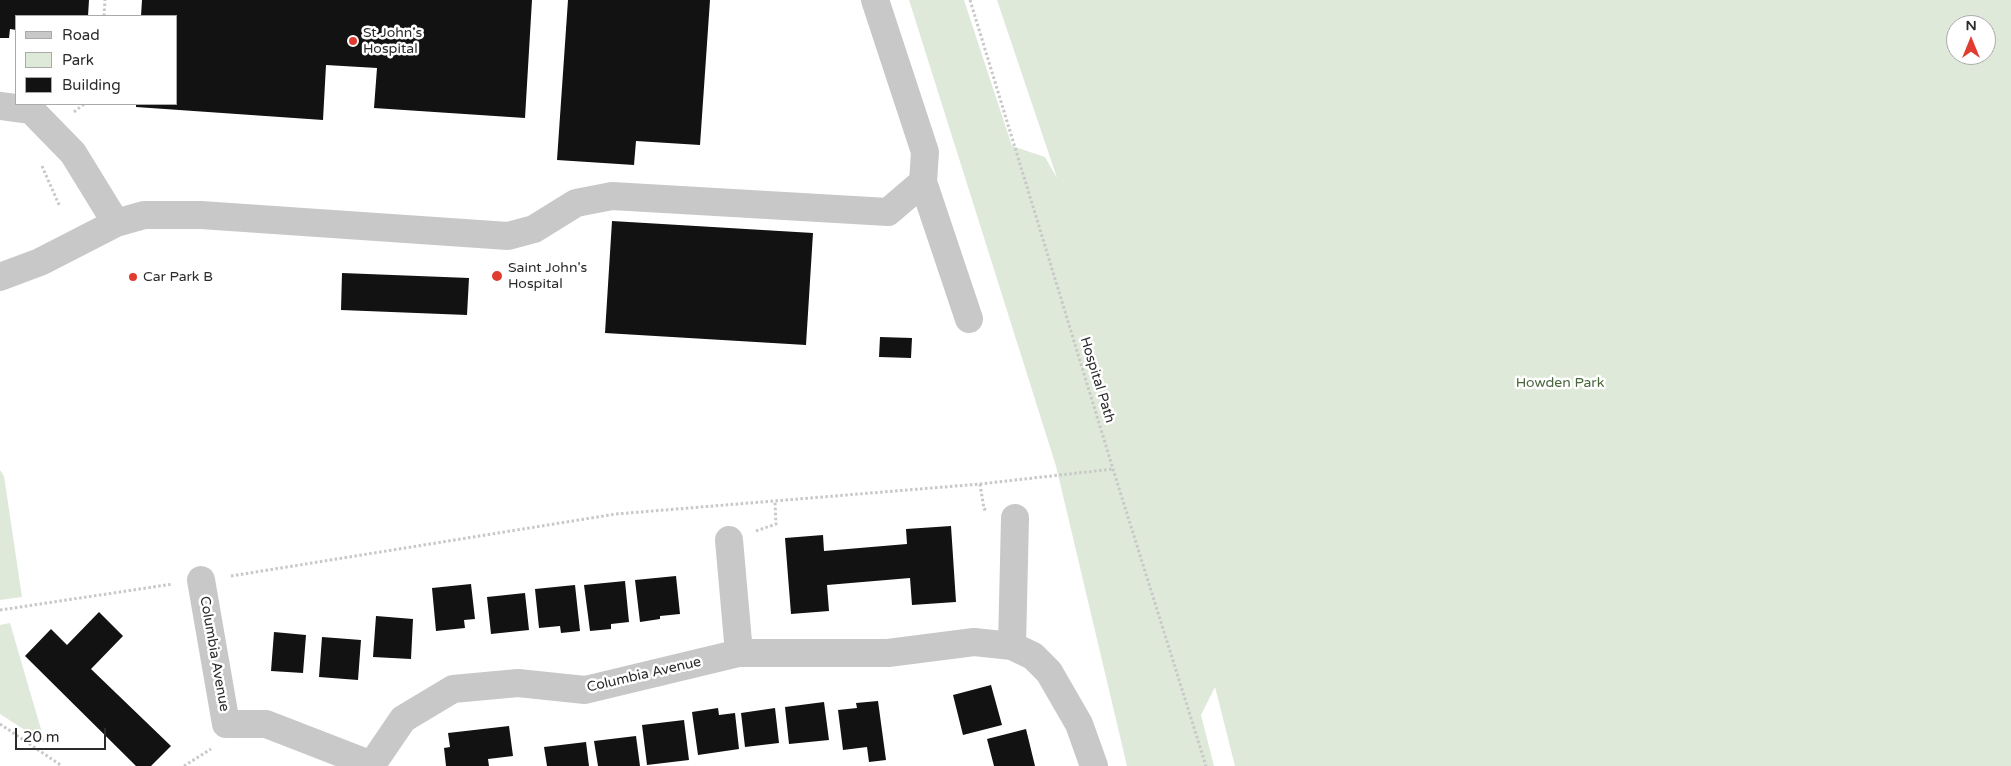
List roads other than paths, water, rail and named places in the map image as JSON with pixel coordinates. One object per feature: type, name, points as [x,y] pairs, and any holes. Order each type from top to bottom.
[{"type":"street","points":[[875,0],[925,152],[924,182],[969,319]]},
{"type":"street","points":[[0,106],[31,110],[73,153],[116,223]]},
{"type":"street","points":[[0,277],[40,262],[116,223],[144,215],[201,215],[508,236],[534,229],[576,203],[612,196],[888,212],[924,182]]},
{"type":"street","points":[[1012,646],[1015,518]]},
{"type":"street","points":[[729,540],[739,653]]},
{"type":"street","name":"Columbia Avenue","points":[[201,580],[226,724],[266,724],[371,765],[403,719],[453,688],[518,683],[585,690],[739,653],[888,653],[974,642],[1012,646],[1033,656],[1049,672],[1079,724],[1094,766]]},
{"type":"place","name":"St John's Hospital","points":[[353,41]]},
{"type":"place","name":"Saint John's Hospital","points":[[497,276]]},
{"type":"place","name":"Car Park B","points":[[133,277]]},
{"type":"park label","name":"Howden Park","points":[[1560,383]]}]
